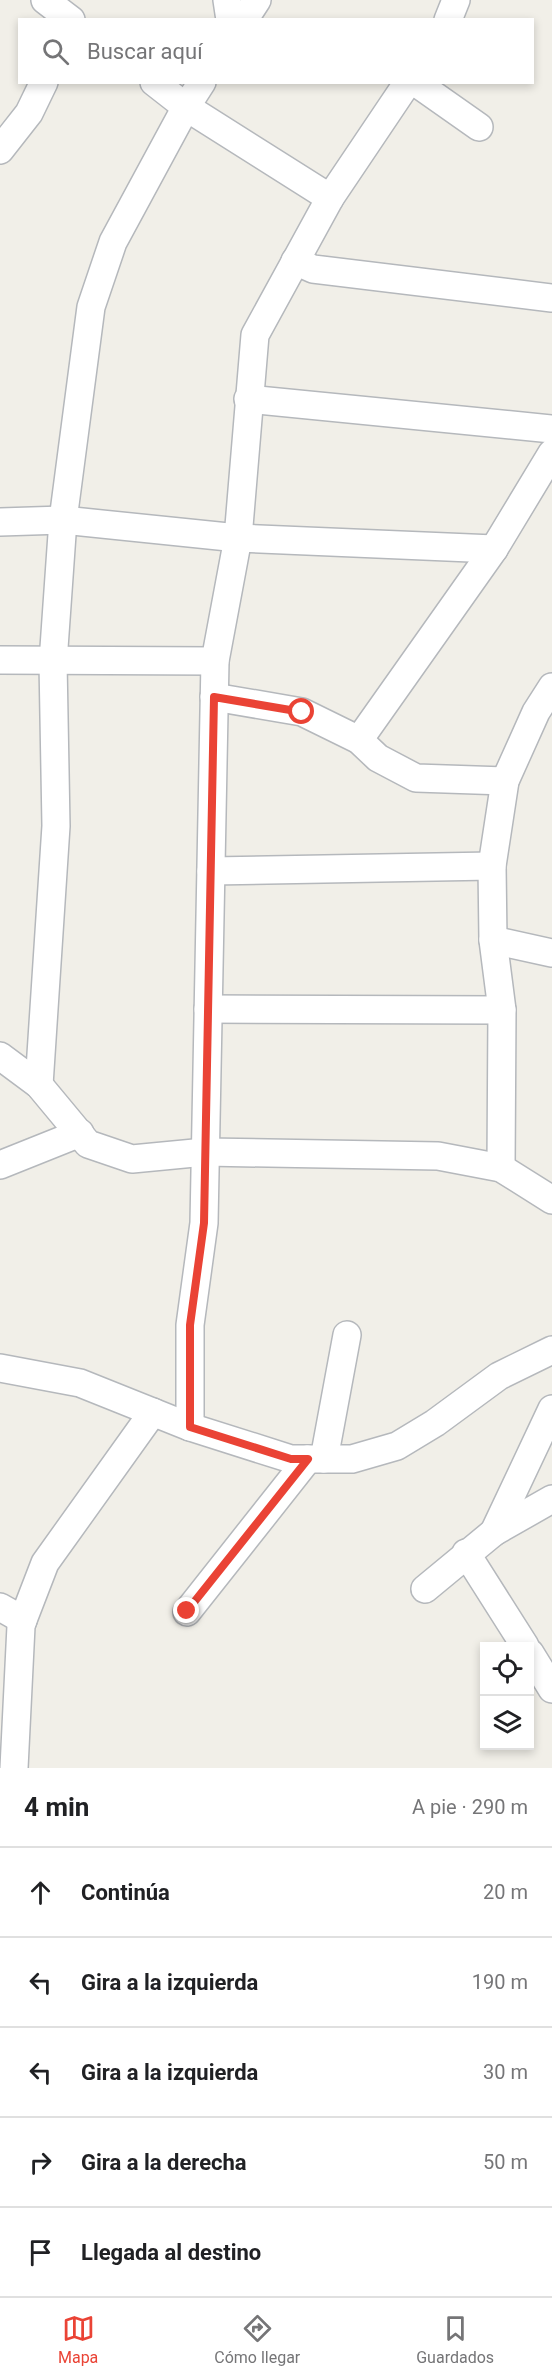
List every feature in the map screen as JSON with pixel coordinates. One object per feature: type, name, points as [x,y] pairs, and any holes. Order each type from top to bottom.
[{"type":"street","points":[[45,0],[68,18]]},
{"type":"street","points":[[227,0],[230,18]]},
{"type":"street","points":[[245,18],[257,0]]},
{"type":"street","points":[[449,18],[456,0]]},
{"type":"street","points":[[0,150],[29,113],[43,84]]},
{"type":"street","points":[[157,84],[186,107],[330,198]]},
{"type":"street","points":[[39,1085],[56,826],[53,662],[63,519],[91,307],[113,242],[201,84]]},
{"type":"street","points":[[190,1427],[190,1325],[204,1223],[215,661],[238,538],[255,335],[330,198],[407,84]]},
{"type":"street","points":[[418,84],[479,128]]},
{"type":"street","points":[[295,261],[313,268],[552,298]]},
{"type":"street","points":[[248,399],[552,429]]},
{"type":"street","points":[[359,740],[494,549],[552,453]]},
{"type":"street","points":[[0,522],[63,519],[238,538],[494,549]]},
{"type":"street","points":[[0,660],[215,661]]},
{"type":"street","points":[[501,1168],[502,1010],[494,940],[492,866],[505,781],[544,714],[552,687]]},
{"type":"street","points":[[214,697],[302,712],[359,740],[378,758],[416,778],[505,781]]},
{"type":"street","points":[[211,871],[492,866]]},
{"type":"street","points":[[494,940],[552,953]]},
{"type":"street","points":[[208,1009],[502,1010]]},
{"type":"street","points":[[0,1056],[39,1085],[88,1144],[132,1159],[205,1152],[438,1156],[501,1168],[552,1200]]},
{"type":"street","points":[[0,1165],[80,1133]]},
{"type":"street","points":[[187,1611],[316,1459],[347,1335]]},
{"type":"street","points":[[0,1368],[80,1383],[190,1427],[291,1459],[352,1459],[397,1446],[435,1423],[499,1376],[552,1350]]},
{"type":"street","points":[[494,1532],[552,1409]]},
{"type":"street","points":[[14,1768],[21,1626],[11,1614],[153,1412]]},
{"type":"street","points":[[425,1589],[494,1532],[552,1499]]},
{"type":"street","points":[[466,1553],[522,1642]]},
{"type":"street","points":[[534,1660],[552,1689]]},
{"type":"route","points":[[187,1611],[308,1459],[291,1459],[190,1427],[190,1325],[204,1223],[214,697],[302,712]]}]
